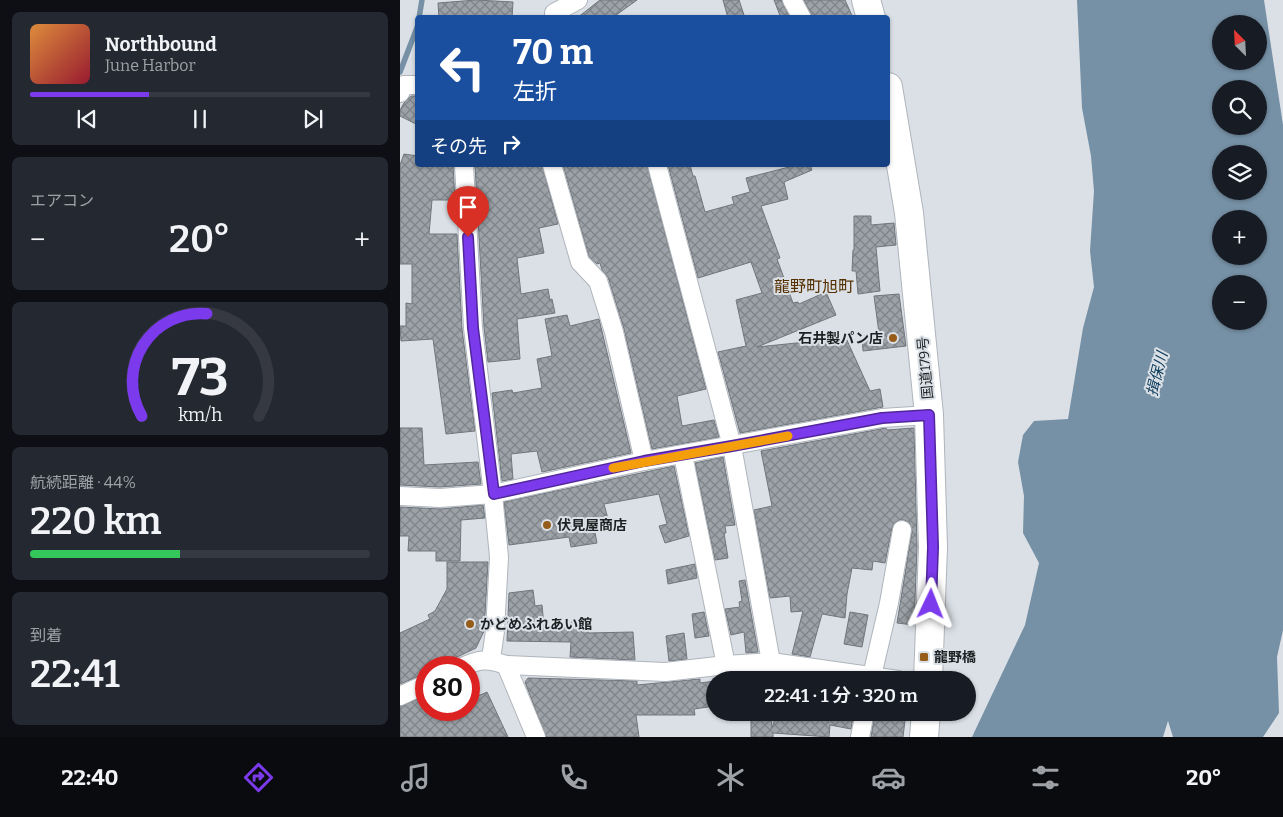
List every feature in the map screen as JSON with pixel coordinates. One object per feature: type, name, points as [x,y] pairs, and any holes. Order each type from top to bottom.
[{"type":"highway","points":[[866,0],[870,15]]},
{"type":"highway","name":"国道179号","points":[[890,99],[909,213],[929,415],[933,547],[928,671]]},
{"type":"highway","points":[[924,737],[925,721]]},
{"type":"street","points":[[553,10],[578,0]]},
{"type":"street","points":[[792,0],[800,15]]},
{"type":"street","points":[[400,93],[404,86],[415,85]]},
{"type":"street","points":[[464,167],[473,328],[494,494],[498,557],[495,631],[498,662],[536,737]]},
{"type":"street","points":[[553,167],[580,262],[598,281],[614,332],[644,461]]},
{"type":"street","points":[[659,167],[732,446],[771,662]]},
{"type":"street","points":[[400,496],[440,498],[494,494],[644,461],[882,418],[929,415]]},
{"type":"street","points":[[683,455],[726,665]]},
{"type":"street","points":[[874,671],[889,603],[902,530]]},
{"type":"street","points":[[480,661],[665,672],[771,662],[828,671]]},
{"type":"street","points":[[400,696],[415,689]]},
{"type":"street","points":[[860,737],[863,721]]},
{"type":"water","name":"揖保川","points":[[1077,0],[1264,0],[1266,15],[1212,15],[1212,70],[1268,70],[1268,26],[1283,125],[1283,630],[1277,657],[1279,713],[1263,737],[1173,737],[1168,721],[1163,737],[972,737],[1025,625],[1039,563],[1023,533],[1024,496],[1018,462],[1023,435],[1034,421],[1068,419],[1083,328],[1094,287],[1090,251],[1094,191],[1091,156],[1082,108]]},
{"type":"building","points":[[476,0],[513,2],[512,15],[439,15],[438,3]]},
{"type":"building","points":[[600,0],[637,0],[616,15],[581,15]]},
{"type":"building","points":[[723,0],[739,0],[744,15],[727,15]]},
{"type":"building","points":[[774,0],[781,0],[788,15],[780,15]]},
{"type":"building","points":[[804,0],[845,0],[852,15],[812,15]]},
{"type":"building","points":[[411,96],[415,96],[415,124],[400,116],[400,110]]},
{"type":"building","points":[[404,154],[415,156],[415,167],[453,167],[455,200],[432,200],[429,234],[457,234],[462,329],[475,431],[446,434],[433,339],[401,341],[400,326],[406,326],[406,303],[412,304],[412,264],[400,264],[400,165]]},
{"type":"building","points":[[475,167],[543,167],[558,224],[539,228],[544,253],[517,258],[521,294],[548,289],[555,313],[517,319],[520,359],[488,362],[484,327]]},
{"type":"building","points":[[564,167],[648,167],[706,389],[677,396],[682,426],[714,420],[719,437],[652,449],[624,329],[608,277],[602,270],[600,263],[597,264],[589,257]]},
{"type":"building","points":[[669,167],[691,167],[705,212],[734,204],[732,197],[750,192],[746,178],[789,167],[811,167],[812,170],[784,182],[788,199],[761,206],[780,258],[777,259],[793,303],[798,302],[799,304],[826,292],[836,315],[757,347],[846,338],[870,391],[880,389],[883,407],[740,433],[718,352],[746,346],[736,300],[762,293],[751,262],[698,278]]},
{"type":"building","points":[[854,216],[871,216],[871,225],[894,223],[896,245],[876,247],[880,291],[858,294],[856,271],[852,271]]},
{"type":"building","points":[[899,294],[906,346],[863,351],[862,336],[879,333],[874,296]]},
{"type":"building","points":[[567,315],[570,326],[599,319],[631,453],[542,472],[537,451],[511,454],[513,479],[502,481],[492,393],[512,390],[513,393],[542,388],[537,359],[552,356],[545,319]]},
{"type":"building","points":[[400,428],[422,428],[424,465],[478,462],[481,484],[440,487],[400,485]]},
{"type":"building","points":[[886,428],[887,430],[914,428],[917,547],[914,625],[897,623],[912,531],[909,522],[899,520],[894,523],[892,528],[885,563],[873,561],[872,570],[852,568],[845,618],[822,614],[810,657],[792,654],[803,611],[791,612],[790,596],[770,598],[754,510],[772,506],[761,451]]},
{"type":"building","points":[[723,457],[735,525],[725,526],[726,533],[724,533],[728,558],[715,560],[695,463]]},
{"type":"building","points":[[674,466],[689,536],[665,543],[659,526],[667,524],[659,494],[604,504],[608,519],[593,522],[597,543],[571,547],[569,537],[509,545],[504,502]]},
{"type":"building","points":[[483,505],[485,518],[461,520],[460,561],[436,561],[436,551],[408,551],[409,536],[400,536],[400,507],[441,509]]},
{"type":"building","points":[[447,562],[488,562],[484,631],[476,648],[459,656],[415,656],[415,678],[400,684],[400,633],[430,619],[428,615],[435,611],[447,589]]},
{"type":"building","points":[[695,564],[697,578],[668,584],[666,570]]},
{"type":"building","points":[[745,580],[758,652],[746,653],[744,632],[731,635],[725,609],[740,607],[739,602],[742,601],[739,581]]},
{"type":"building","points":[[533,590],[535,606],[542,605],[544,626],[571,626],[571,622],[589,622],[588,633],[633,632],[635,660],[570,657],[571,642],[507,641],[509,593]]},
{"type":"building","points":[[704,612],[709,636],[695,638],[692,614]]},
{"type":"building","points":[[850,612],[868,615],[862,647],[844,644]]},
{"type":"building","points":[[684,633],[687,659],[669,661],[666,636]]},
{"type":"building","points":[[528,678],[637,681],[637,685],[700,679],[700,683],[706,682],[706,707],[694,709],[695,715],[636,715],[639,737],[546,737],[525,682]]},
{"type":"building","points":[[487,692],[508,737],[400,737],[400,706],[415,700],[415,721],[480,721],[480,695]]},
{"type":"building","points":[[751,721],[771,721],[772,728],[774,721],[852,721],[851,729],[830,725],[829,737],[773,733],[773,737],[751,737]]},
{"type":"building","points":[[874,721],[905,721],[903,737],[871,737]]},
{"type":"waterway","points":[[420,15],[422,0]]},
{"type":"waterway","points":[[400,72],[415,33]]},
{"type":"slow traffic","points":[[613,468],[788,436]]},
{"type":"place","name":"石井製パン店","points":[[893,338]]},
{"type":"place","name":"伏見屋商店","points":[[547,525]]},
{"type":"place","name":"かどめふれあい館","points":[[470,624]]},
{"type":"place","name":"龍野橋","points":[[924,657]]},
{"type":"district","name":"龍野町旭町","points":[[814,286]]},
{"type":"route","points":[[468,237],[473,328],[494,494],[644,461],[882,418],[929,415],[933,547],[931,604]]}]
